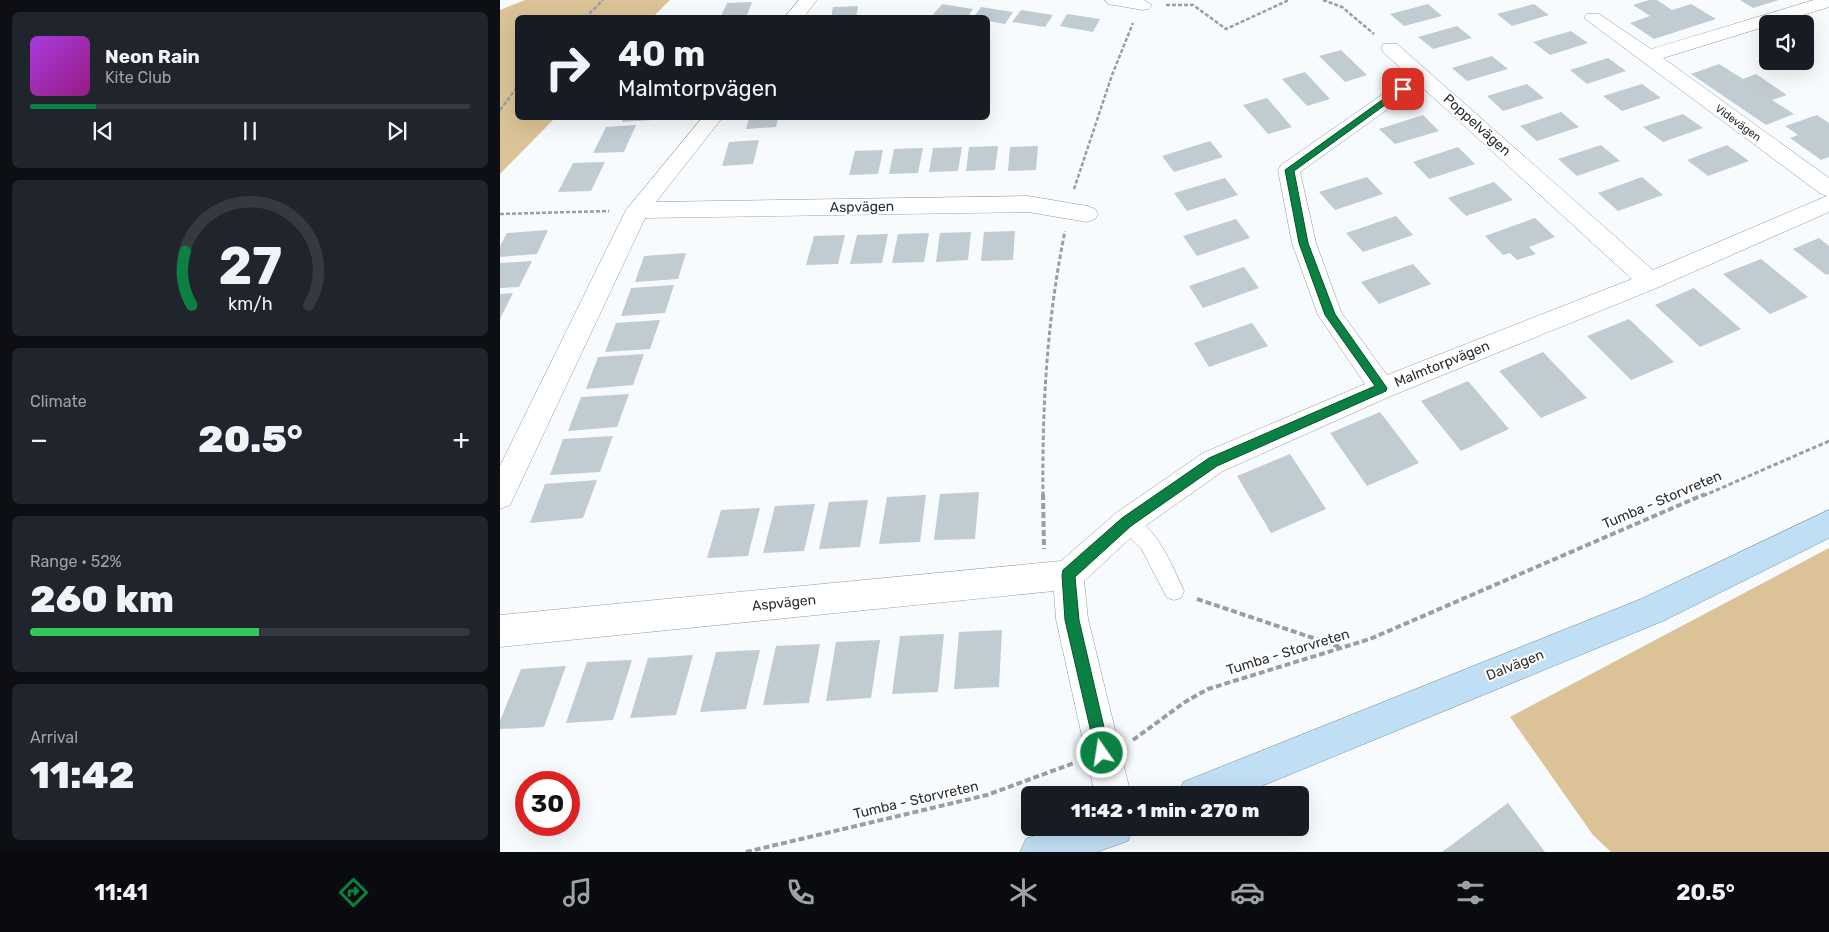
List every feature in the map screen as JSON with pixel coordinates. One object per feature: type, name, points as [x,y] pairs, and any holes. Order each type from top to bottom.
[{"type":"main road","name":"Dalvägen","points":[[1218,786],[1652,610],[1829,523]]},
{"type":"main road","points":[[1039,852],[1090,836]]},
{"type":"street","points":[[796,15],[808,0]]},
{"type":"street","points":[[1114,0],[1143,5]]},
{"type":"street","points":[[1648,56],[1829,2]]},
{"type":"street","name":"Videvägen","points":[[1593,18],[1829,189]]},
{"type":"street","name":"Poppelvägen","points":[[1390,48],[1650,281]]},
{"type":"street","points":[[1382,388],[1330,315],[1304,243],[1289,170],[1403,89],[1428,81]]},
{"type":"street","points":[[500,496],[637,210],[710,120]]},
{"type":"street","name":"Malmtorpvägen","points":[[1068,575],[1127,522],[1213,462],[1382,388],[1650,281],[1829,203]]},
{"type":"street","name":"Aspvägen","points":[[637,210],[1028,204],[1078,212]]},
{"type":"street","points":[[1068,575],[1072,620],[1111,786]]},
{"type":"street","name":"Aspvägen","points":[[500,631],[1068,575]]},
{"type":"lane","points":[[1127,522],[1148,542],[1174,591]]},
{"type":"path","points":[[588,15],[603,0]]},
{"type":"path","points":[[1044,552],[1042,480],[1048,341],[1053,288],[1078,212],[1077,177],[1112,74],[1135,18],[1143,5],[1193,5],[1226,29],[1289,0]]},
{"type":"path","points":[[1324,0],[1342,7],[1390,48]]},
{"type":"path","points":[[500,110],[515,90]]},
{"type":"path","points":[[500,214],[637,210]]},
{"type":"path","name":"Tumba - Storvreten","points":[[746,852],[987,795],[1102,753],[1129,742],[1185,702],[1208,689],[1370,639],[1829,441]]},
{"type":"path","points":[[1174,591],[1341,647]]},
{"type":"shaded area","points":[[525,0],[670,0],[655,15],[515,15],[515,120],[553,120],[500,174],[500,10]]},
{"type":"shaded area","points":[[1829,548],[1829,852],[1611,852],[1593,835],[1510,717]]},
{"type":"building","points":[[1649,0],[1657,0],[1672,10],[1691,4],[1716,19],[1654,39],[1630,23],[1650,16],[1633,5]]},
{"type":"building","points":[[1740,0],[1779,0],[1753,8]]},
{"type":"building","points":[[752,2],[747,15],[721,15],[727,3]]},
{"type":"building","points":[[942,4],[973,9],[969,15],[933,15]]},
{"type":"building","points":[[1428,4],[1442,16],[1404,26],[1390,14]]},
{"type":"building","points":[[1534,4],[1549,15],[1512,26],[1497,14]]},
{"type":"building","points":[[858,6],[856,15],[832,15],[833,7]]},
{"type":"building","points":[[981,7],[1013,12],[1005,24],[990,21],[990,15],[975,15]]},
{"type":"building","points":[[1021,10],[1053,15],[1045,27],[1012,22]]},
{"type":"building","points":[[1067,14],[1100,19],[1093,32],[1060,26]]},
{"type":"building","points":[[1457,26],[1472,38],[1433,49],[1418,37]]},
{"type":"building","points":[[1571,31],[1588,43],[1550,55],[1533,42]]},
{"type":"building","points":[[1341,50],[1367,75],[1345,82],[1319,56]]},
{"type":"building","points":[[1492,56],[1508,69],[1467,81],[1452,68]]},
{"type":"building","points":[[1608,58],[1626,71],[1587,84],[1570,70]]},
{"type":"building","points":[[1719,64],[1743,79],[1756,74],[1787,95],[1772,100],[1794,114],[1766,125],[1691,74]]},
{"type":"building","points":[[1305,72],[1330,99],[1307,106],[1282,79]]},
{"type":"building","points":[[1527,84],[1544,98],[1503,111],[1487,96]]},
{"type":"building","points":[[1642,84],[1661,98],[1622,111],[1603,96]]},
{"type":"building","points":[[1267,98],[1292,127],[1268,134],[1243,105]]},
{"type":"building","points":[[1561,112],[1579,127],[1537,141],[1520,126]]},
{"type":"building","points":[[1683,114],[1703,128],[1663,142],[1643,127]]},
{"type":"building","points":[[1423,115],[1439,131],[1395,144],[1379,129]]},
{"type":"building","points":[[1817,115],[1829,123],[1829,157],[1821,160],[1790,138],[1798,135],[1785,126]]},
{"type":"building","points":[[623,120],[653,120],[622,122]]},
{"type":"building","points":[[748,120],[778,120],[776,127],[746,129]]},
{"type":"building","points":[[636,125],[624,152],[593,153],[606,127]]},
{"type":"building","points":[[759,140],[753,164],[722,166],[729,142]]},
{"type":"building","points":[[1210,141],[1223,157],[1174,172],[1162,156]]},
{"type":"building","points":[[1601,145],[1620,161],[1577,176],[1558,159]]},
{"type":"building","points":[[1727,145],[1749,161],[1708,176],[1687,160]]},
{"type":"building","points":[[998,146],[995,170],[966,171],[969,147]]},
{"type":"building","points":[[1038,146],[1036,170],[1008,171],[1010,147]]},
{"type":"building","points":[[962,147],[958,171],[929,172],[933,148]]},
{"type":"building","points":[[1458,147],[1475,164],[1429,179],[1413,162]]},
{"type":"building","points":[[923,148],[918,173],[889,174],[894,149]]},
{"type":"building","points":[[883,150],[878,174],[849,175],[855,151]]},
{"type":"building","points":[[605,162],[591,191],[558,192],[573,163]]},
{"type":"building","points":[[1367,177],[1383,194],[1335,210],[1319,192]]},
{"type":"building","points":[[1642,177],[1663,195],[1618,211],[1598,193]]},
{"type":"building","points":[[1225,178],[1238,195],[1187,211],[1174,193]]},
{"type":"building","points":[[1494,182],[1513,200],[1466,216],[1448,198]]},
{"type":"building","points":[[1396,216],[1413,235],[1363,252],[1346,233]]},
{"type":"building","points":[[1535,218],[1555,237],[1529,247],[1536,254],[1517,260],[1510,253],[1503,255],[1485,236]]},
{"type":"building","points":[[1236,219],[1250,238],[1197,256],[1183,236]]},
{"type":"building","points":[[548,230],[537,254],[500,257],[500,246],[507,233]]},
{"type":"building","points":[[1015,231],[1013,260],[981,261],[984,232]]},
{"type":"building","points":[[971,232],[968,260],[936,262],[940,233]]},
{"type":"building","points":[[929,233],[924,262],[892,263],[898,234]]},
{"type":"building","points":[[888,234],[882,263],[850,264],[857,235]]},
{"type":"building","points":[[845,235],[838,264],[806,265],[814,236]]},
{"type":"building","points":[[1819,238],[1829,246],[1829,274],[1826,275],[1793,249]]},
{"type":"building","points":[[686,253],[678,279],[635,282],[644,256]]},
{"type":"building","points":[[1761,259],[1808,297],[1770,314],[1723,274]]},
{"type":"building","points":[[532,261],[519,287],[500,288],[500,263]]},
{"type":"building","points":[[1413,264],[1431,284],[1379,304],[1361,282]]},
{"type":"building","points":[[1244,267],[1259,288],[1203,308],[1189,286]]},
{"type":"building","points":[[674,285],[665,313],[621,316],[631,288]]},
{"type":"building","points":[[1694,288],[1741,329],[1700,347],[1655,305]]},
{"type":"building","points":[[513,293],[500,319],[500,294]]},
{"type":"building","points":[[1629,319],[1674,362],[1631,380],[1587,336]]},
{"type":"building","points":[[660,320],[650,349],[605,352],[616,323]]},
{"type":"building","points":[[1252,323],[1268,346],[1209,367],[1194,343]]},
{"type":"building","points":[[1543,352],[1587,398],[1541,418],[1499,371]]},
{"type":"building","points":[[644,354],[633,385],[586,389],[598,357]]},
{"type":"building","points":[[1468,381],[1509,429],[1461,451],[1421,401]]},
{"type":"building","points":[[629,394],[617,427],[568,431],[581,397]]},
{"type":"building","points":[[1380,412],[1419,463],[1367,486],[1330,433]]},
{"type":"building","points":[[613,436],[600,472],[550,475],[563,439]]},
{"type":"building","points":[[1290,454],[1326,509],[1271,533],[1237,476]]},
{"type":"building","points":[[597,480],[583,518],[530,523],[545,484]]},
{"type":"building","points":[[979,492],[975,539],[934,540],[940,494]]},
{"type":"building","points":[[926,495],[920,542],[879,544],[887,497]]},
{"type":"building","points":[[868,500],[860,547],[819,549],[829,502]]},
{"type":"building","points":[[815,504],[804,551],[763,553],[775,506]]},
{"type":"building","points":[[760,508],[748,556],[707,558],[721,510]]},
{"type":"building","points":[[1002,630],[999,687],[954,689],[959,632]]},
{"type":"building","points":[[944,634],[938,692],[892,694],[900,636]]},
{"type":"building","points":[[880,640],[871,698],[826,701],[836,642]]},
{"type":"building","points":[[820,644],[809,703],[763,705],[776,646]]},
{"type":"building","points":[[760,650],[746,709],[700,712],[716,652]]},
{"type":"building","points":[[693,655],[676,715],[630,718],[648,658]]},
{"type":"building","points":[[632,660],[613,720],[566,723],[587,662]]},
{"type":"building","points":[[566,666],[544,727],[500,729],[500,721],[521,669]]},
{"type":"building","points":[[1508,803],[1545,852],[1442,852]]},
{"type":"route","points":[[1102,753],[1072,620],[1068,575],[1127,522],[1213,462],[1382,388],[1330,315],[1304,243],[1289,170],[1403,89]]}]
